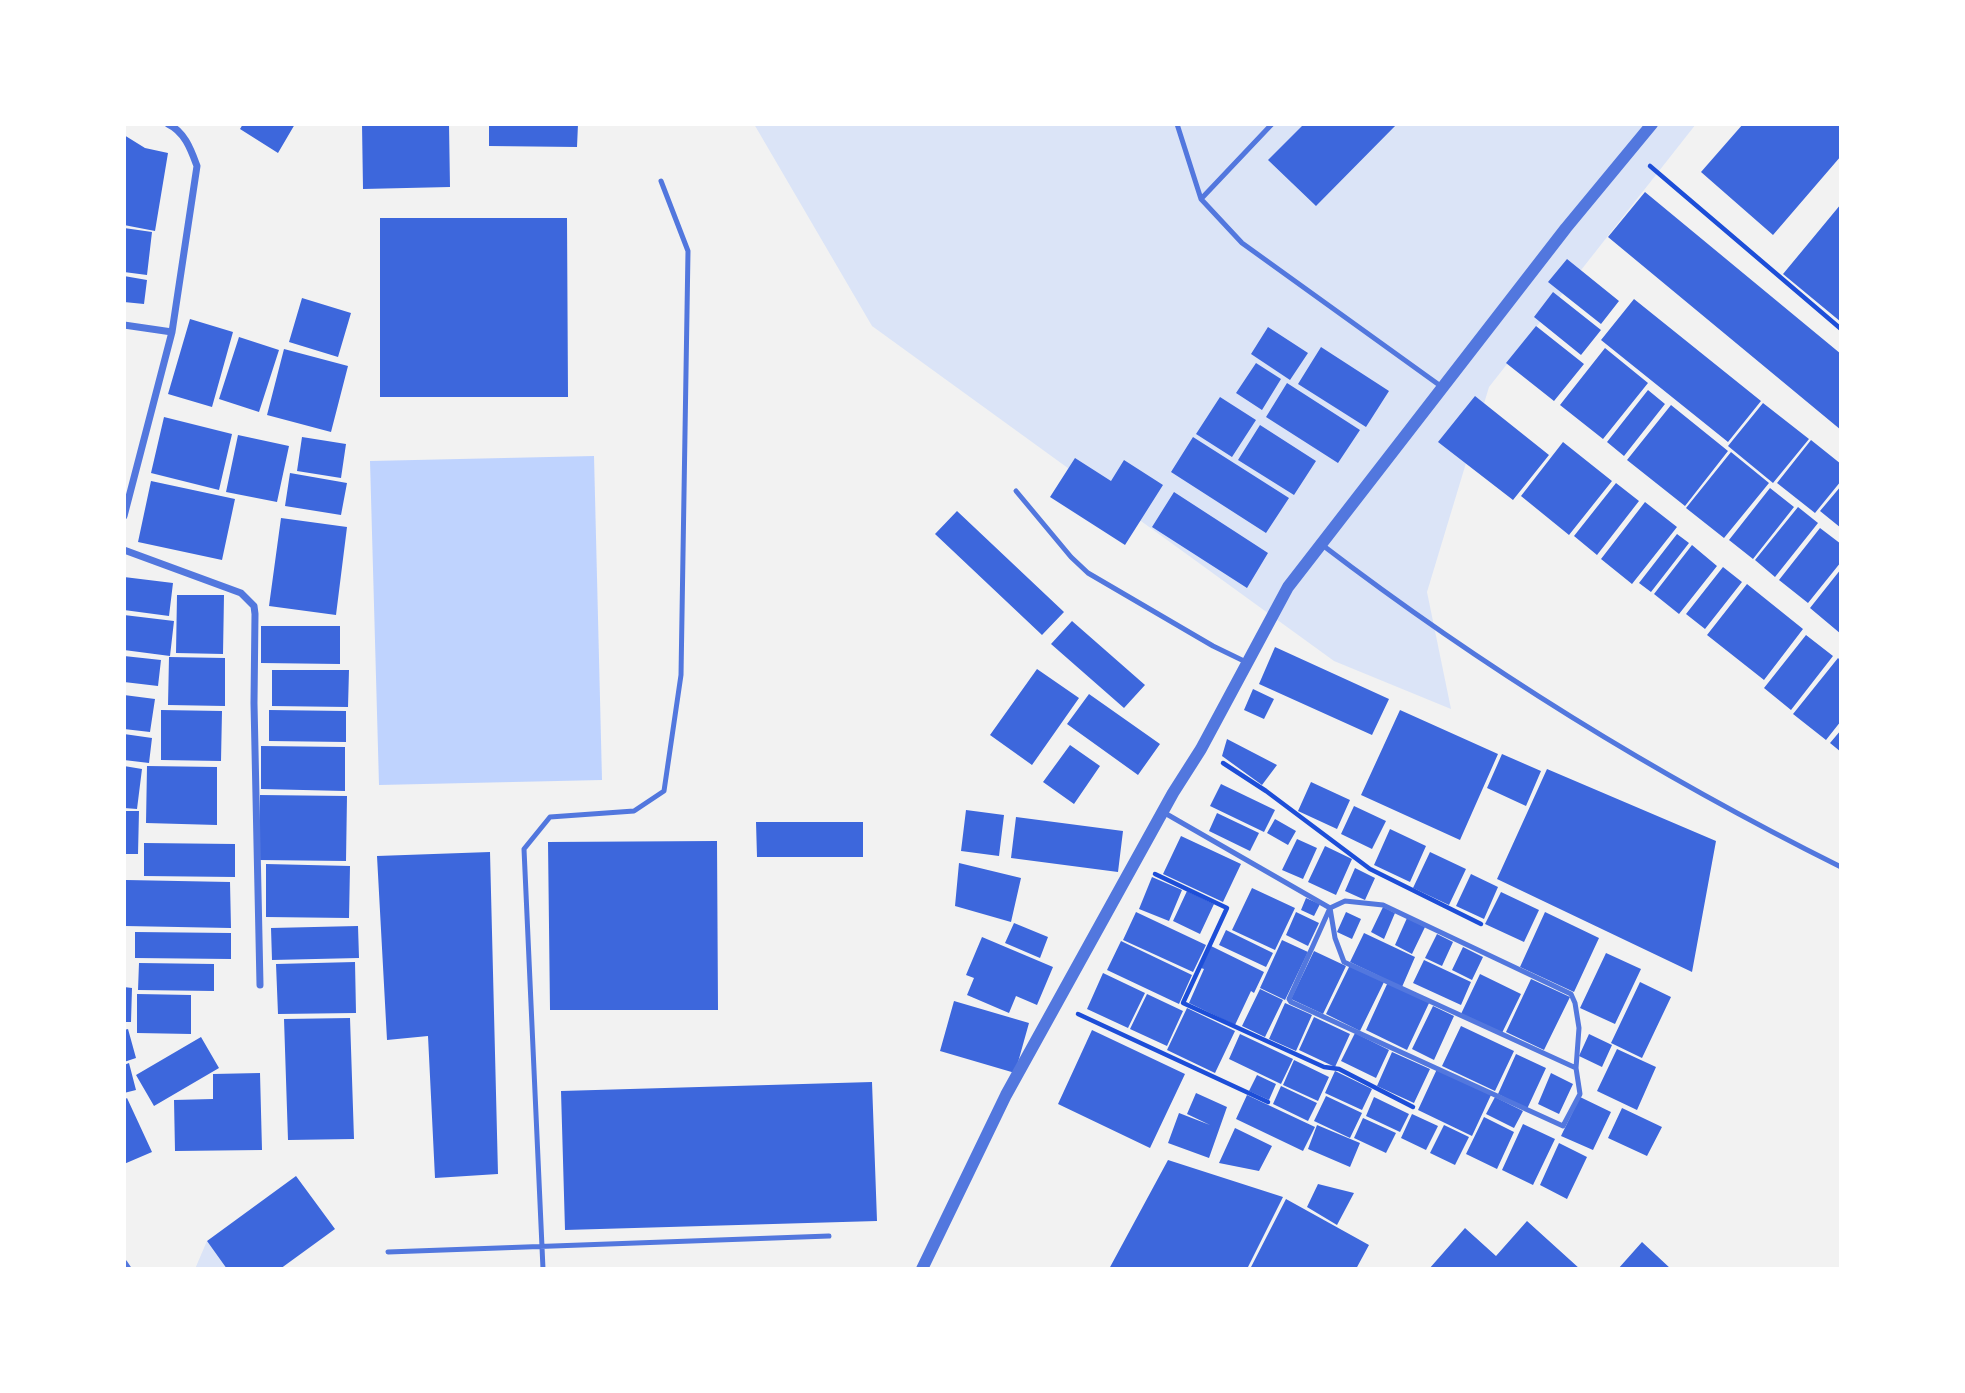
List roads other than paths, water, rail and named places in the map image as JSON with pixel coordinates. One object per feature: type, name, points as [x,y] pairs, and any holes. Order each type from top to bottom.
[{"type":"street","points":[[124,516],[172,332],[197,166],[190,147],[176,128],[168,124]]},
{"type":"street","points":[[922,1269],[1006,1094],[1201,749],[1288,587],[1651,124]]},
{"type":"street","points":[[124,325],[172,332]]},
{"type":"street","points":[[124,550],[241,593],[254,606],[260,985]]},
{"type":"street","points":[[124,1263],[128,1269]]},
{"type":"lane","points":[[1177,124],[1201,199],[1242,243],[1443,387]]},
{"type":"lane","points":[[1201,199],[1272,124]]},
{"type":"lane","points":[[542,1269],[524,849],[550,817],[634,811],[664,791],[681,675],[688,251],[661,181]]},
{"type":"lane","points":[[1016,491],[1071,557],[1088,573],[1247,663]]},
{"type":"lane","points":[[1321,544],[1495,670],[1747,820],[1841,867]]},
{"type":"lane","points":[[1163,812],[1330,908]]},
{"type":"lane","points":[[1345,901],[1383,905],[1570,994],[1575,1003],[1579,1028],[1576,1068],[1580,1094],[1563,1126],[1289,999],[1330,908],[1345,901]]},
{"type":"lane","points":[[1330,908],[1335,938],[1344,962],[1576,1068]]},
{"type":"lane","points":[[388,1252],[829,1236]]},
{"type":"water","points":[[594,456],[602,780],[379,785],[370,461]]}]
